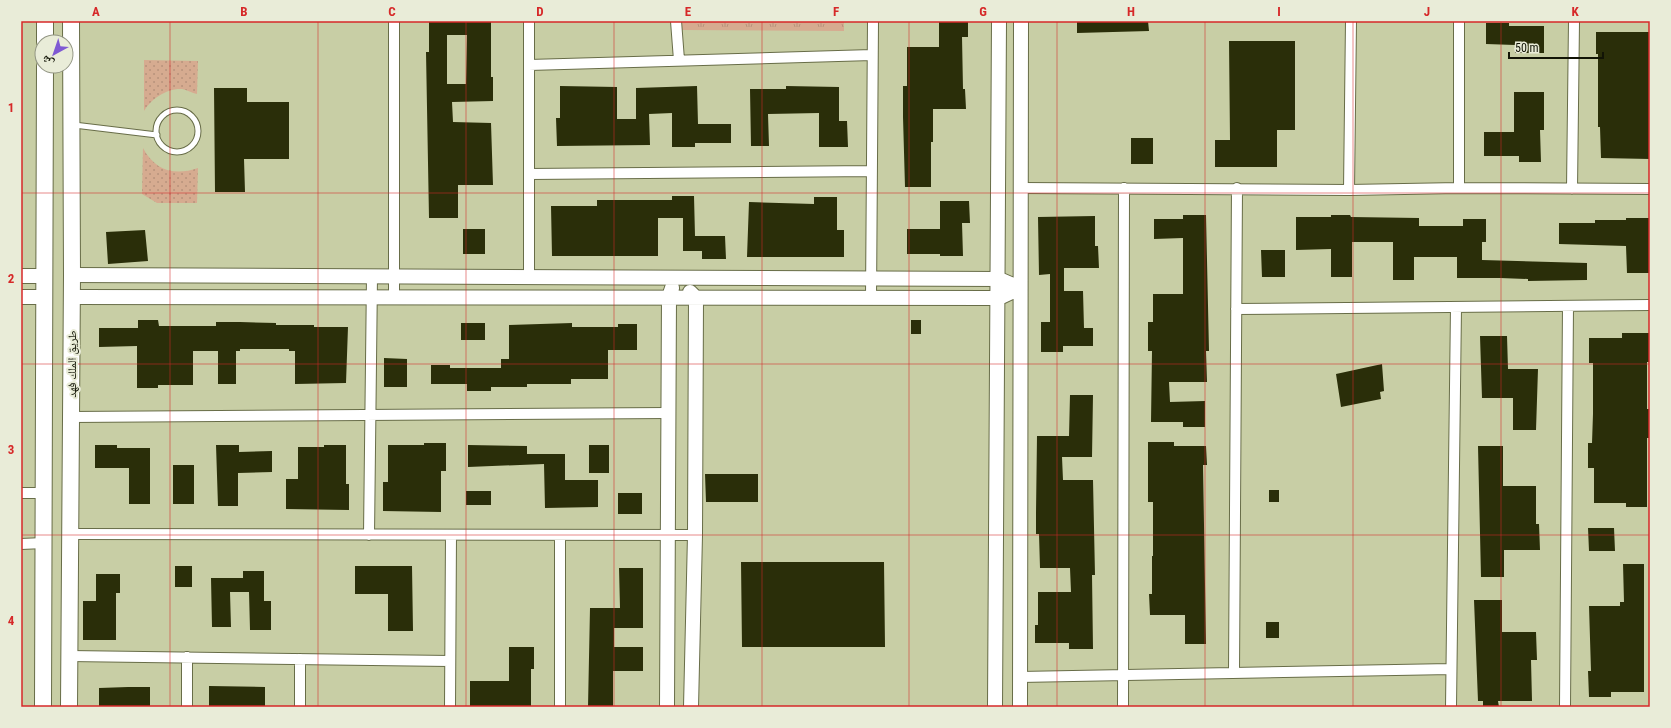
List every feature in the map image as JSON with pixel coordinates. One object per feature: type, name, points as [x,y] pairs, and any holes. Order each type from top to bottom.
[{"type":"main road","points":[[45,21],[45,34]]},
{"type":"main road","name":"طريق الملك فهد","points":[[69,707],[72,297],[71,21]]},
{"type":"main road","points":[[43,707],[45,74]]},
{"type":"street","points":[[394,21],[394,297]]},
{"type":"street","points":[[528,277],[529,21]]},
{"type":"street","points":[[676,21],[679,60]]},
{"type":"street","points":[[871,298],[873,21]]},
{"type":"street","points":[[995,707],[1000,21]]},
{"type":"street","points":[[1020,707],[1021,21]]},
{"type":"street","points":[[1349,190],[1351,21]]},
{"type":"street","points":[[1459,21],[1459,188]]},
{"type":"street","points":[[1572,189],[1574,21]]},
{"type":"street","points":[[529,64],[872,55]]},
{"type":"street","points":[[529,174],[872,171]]},
{"type":"street","points":[[1021,188],[1237,188],[1349,190],[1459,188],[1650,189]]},
{"type":"street","points":[[1123,707],[1124,188]]},
{"type":"street","points":[[1234,673],[1237,188]]},
{"type":"street","points":[[72,275],[999,279],[1020,288]]},
{"type":"street","points":[[21,276],[44,276]]},
{"type":"street","points":[[369,535],[372,276]]},
{"type":"street","points":[[667,707],[669,297],[676,278]]},
{"type":"street","points":[[676,278],[696,298],[695,535],[691,707]]},
{"type":"street","points":[[72,297],[999,298],[1020,288]]},
{"type":"street","points":[[21,297],[44,297]]},
{"type":"street","points":[[1236,309],[1650,305]]},
{"type":"street","points":[[1565,707],[1568,306]]},
{"type":"street","points":[[1451,707],[1456,307]]},
{"type":"street","points":[[71,417],[668,413]]},
{"type":"street","points":[[21,493],[44,493]]},
{"type":"street","points":[[70,534],[695,535]]},
{"type":"street","points":[[450,707],[451,535]]},
{"type":"street","points":[[560,535],[560,707]]},
{"type":"street","points":[[21,544],[44,543]]},
{"type":"street","points":[[69,656],[450,661]]},
{"type":"street","points":[[187,657],[187,707]]},
{"type":"street","points":[[300,659],[300,707]]},
{"type":"street","points":[[1020,677],[1451,669]]},
{"type":"lane","points":[[176,111],[189,114],[197,125],[197,139],[193,145],[182,152],[169,151],[159,142],[157,135],[159,122],[163,116],[176,111]]},
{"type":"lane","points":[[72,125],[157,135]]},
{"type":"green space","points":[[681,21],[844,21],[844,31],[681,30]]},
{"type":"green space","points":[[144,60],[198,61],[197,94],[182,89],[171,90],[160,95],[151,102],[144,111]]},
{"type":"green space","points":[[143,148],[153,162],[166,170],[181,171],[198,168],[197,203],[157,203],[142,194]]},
{"type":"building","points":[[429,21],[491,21],[491,77],[493,77],[493,101],[452,102],[453,122],[491,123],[493,185],[458,185],[458,218],[429,218],[426,52],[429,52]],"holes":[[[447,35],[467,35],[466,84],[447,84]]]},
{"type":"building","points":[[939,21],[968,21],[968,37],[962,37],[963,89],[965,89],[966,109],[933,109],[931,187],[905,187],[903,86],[907,86],[907,47],[939,47]]},
{"type":"building","points":[[1077,21],[1148,21],[1149,31],[1077,33]]},
{"type":"building","points":[[1486,23],[1509,23],[1509,26],[1544,26],[1544,53],[1515,53],[1515,45],[1486,44]]},
{"type":"building","points":[[1596,32],[1650,32],[1650,159],[1601,158],[1600,127],[1598,127],[1598,54],[1596,54]]},
{"type":"building","points":[[1229,41],[1295,41],[1295,130],[1277,130],[1277,167],[1215,167],[1215,140],[1230,140]]},
{"type":"building","points":[[560,86],[617,87],[617,119],[636,119],[636,88],[697,86],[698,124],[731,124],[731,143],[695,143],[695,147],[672,147],[672,113],[649,114],[650,145],[557,146],[556,118],[560,118]]},
{"type":"building","points":[[786,86],[839,87],[839,121],[847,121],[848,147],[819,147],[819,113],[768,114],[769,146],[751,146],[750,89],[786,89]]},
{"type":"building","points":[[214,88],[247,88],[247,102],[289,102],[289,159],[244,159],[245,192],[215,192]]},
{"type":"building","points":[[1514,92],[1544,92],[1544,130],[1540,130],[1541,162],[1519,162],[1519,156],[1484,156],[1484,132],[1514,132]]},
{"type":"building","points":[[1131,138],[1153,138],[1153,164],[1131,164]]},
{"type":"building","points":[[672,196],[694,196],[695,236],[725,236],[726,259],[702,259],[702,251],[683,251],[683,218],[658,218],[658,256],[552,256],[551,206],[597,206],[597,200],[672,200]]},
{"type":"building","points":[[814,197],[837,197],[837,230],[844,230],[844,257],[747,257],[749,202],[814,204]]},
{"type":"building","points":[[940,201],[969,201],[970,223],[962,223],[963,256],[907,254],[907,229],[940,229]]},
{"type":"building","points":[[1183,215],[1206,215],[1209,351],[1206,351],[1207,382],[1169,382],[1170,402],[1205,401],[1205,427],[1183,427],[1183,422],[1151,422],[1152,351],[1148,351],[1148,322],[1153,322],[1153,294],[1183,294],[1183,238],[1154,239],[1154,219],[1183,219]]},
{"type":"building","points":[[1331,215],[1350,215],[1351,217],[1419,218],[1419,226],[1463,226],[1463,219],[1486,219],[1486,242],[1482,242],[1482,260],[1587,263],[1587,280],[1528,281],[1528,279],[1457,278],[1457,257],[1414,257],[1414,280],[1393,280],[1393,242],[1352,242],[1352,277],[1331,277],[1331,249],[1296,250],[1296,217],[1331,217]]},
{"type":"building","points":[[1095,216],[1095,246],[1098,246],[1099,268],[1064,268],[1064,291],[1083,291],[1084,328],[1093,328],[1093,346],[1063,346],[1063,352],[1041,352],[1041,322],[1050,322],[1050,274],[1039,275],[1038,217]]},
{"type":"building","points":[[1626,218],[1650,218],[1649,273],[1627,273],[1626,246],[1559,244],[1559,223],[1595,223],[1595,220],[1626,220]]},
{"type":"building","points":[[463,229],[485,229],[485,254],[463,254]]},
{"type":"building","points":[[145,230],[148,261],[108,264],[106,232]]},
{"type":"building","points":[[1261,250],[1285,250],[1285,277],[1262,277]]},
{"type":"building","points":[[138,320],[158,320],[159,326],[216,326],[216,322],[240,322],[276,323],[276,325],[314,325],[314,327],[348,327],[346,383],[295,384],[295,351],[289,351],[289,349],[240,349],[240,351],[236,351],[236,384],[218,384],[218,351],[193,351],[193,385],[158,385],[158,388],[137,388],[137,346],[99,347],[99,328],[138,328]]},
{"type":"building","points":[[911,320],[921,320],[921,334],[911,334]]},
{"type":"building","points":[[461,323],[485,323],[485,340],[461,340]]},
{"type":"building","points":[[572,323],[572,327],[618,327],[618,324],[637,324],[637,350],[608,350],[608,379],[571,379],[571,384],[527,384],[527,387],[491,387],[491,391],[467,391],[467,384],[431,384],[431,365],[450,365],[450,368],[501,368],[501,359],[509,359],[509,325]]},
{"type":"building","points":[[1622,333],[1650,333],[1650,362],[1647,362],[1647,409],[1650,409],[1650,438],[1647,438],[1647,507],[1626,507],[1626,503],[1594,503],[1594,468],[1588,468],[1588,443],[1592,443],[1593,414],[1593,363],[1589,363],[1589,338],[1622,338]]},
{"type":"building","points":[[1480,336],[1507,336],[1508,369],[1538,369],[1536,430],[1513,430],[1513,398],[1482,398]]},
{"type":"building","points":[[384,358],[407,359],[407,387],[384,387]]},
{"type":"building","points":[[1382,364],[1384,391],[1380,392],[1381,399],[1341,407],[1336,374]]},
{"type":"building","points":[[1070,395],[1093,395],[1092,457],[1062,457],[1063,480],[1093,480],[1095,575],[1092,575],[1093,649],[1069,649],[1069,643],[1035,643],[1035,625],[1038,625],[1038,592],[1071,592],[1070,568],[1040,568],[1039,534],[1036,534],[1037,436],[1069,436]]},
{"type":"building","points":[[1148,442],[1174,442],[1174,446],[1206,446],[1207,465],[1203,465],[1206,644],[1185,644],[1185,615],[1150,615],[1149,594],[1152,594],[1153,502],[1148,502]]},
{"type":"building","points":[[424,443],[446,443],[446,471],[441,471],[441,512],[383,511],[383,482],[388,482],[388,445],[424,445]]},
{"type":"building","points":[[95,445],[117,445],[117,448],[150,448],[150,504],[129,504],[129,468],[95,468]]},
{"type":"building","points":[[216,445],[239,445],[239,452],[272,451],[272,472],[238,473],[238,506],[218,506]]},
{"type":"building","points":[[324,445],[346,445],[346,484],[349,484],[349,510],[286,509],[286,479],[298,479],[298,447],[324,447]]},
{"type":"building","points":[[468,445],[527,446],[527,454],[565,454],[565,480],[598,480],[598,507],[545,508],[544,464],[468,467]]},
{"type":"building","points":[[589,445],[609,445],[609,473],[589,473]]},
{"type":"building","points":[[1478,446],[1503,446],[1503,486],[1536,486],[1536,524],[1539,524],[1540,550],[1504,550],[1504,577],[1481,577]]},
{"type":"building","points":[[173,465],[194,465],[194,504],[173,504]]},
{"type":"building","points":[[705,474],[758,474],[758,502],[706,502]]},
{"type":"building","points":[[1269,490],[1279,490],[1279,502],[1269,502]]},
{"type":"building","points":[[466,491],[491,491],[491,505],[466,505]]},
{"type":"building","points":[[618,493],[642,493],[642,514],[618,514]]},
{"type":"building","points":[[1588,528],[1614,528],[1615,551],[1589,551]]},
{"type":"building","points":[[741,562],[884,562],[885,647],[742,647]]},
{"type":"building","points":[[1623,564],[1644,564],[1644,692],[1611,692],[1611,697],[1589,697],[1588,671],[1591,671],[1589,606],[1620,606],[1620,602],[1624,602]]},
{"type":"building","points":[[175,566],[192,566],[192,587],[175,587]]},
{"type":"building","points":[[355,566],[412,566],[413,631],[388,631],[388,594],[355,594]]},
{"type":"building","points":[[619,568],[643,568],[643,628],[614,628],[614,647],[643,647],[643,671],[613,671],[613,707],[588,707],[590,608],[620,608]]},
{"type":"building","points":[[243,571],[264,571],[264,601],[271,601],[271,630],[250,630],[249,592],[230,592],[231,627],[212,627],[211,578],[243,578]]},
{"type":"building","points":[[96,574],[120,574],[120,593],[116,593],[116,640],[83,640],[83,601],[96,601]]},
{"type":"building","points":[[1474,600],[1502,600],[1502,632],[1536,632],[1537,660],[1531,660],[1532,701],[1498,701],[1499,707],[1483,707],[1483,701],[1478,701]]},
{"type":"building","points":[[1266,622],[1279,622],[1279,638],[1266,638]]},
{"type":"building","points":[[509,647],[534,647],[534,669],[531,669],[531,707],[470,707],[470,681],[509,681]]},
{"type":"building","points":[[209,686],[265,687],[265,706],[209,707]]},
{"type":"building","points":[[150,687],[150,707],[99,707],[99,688]]}]
